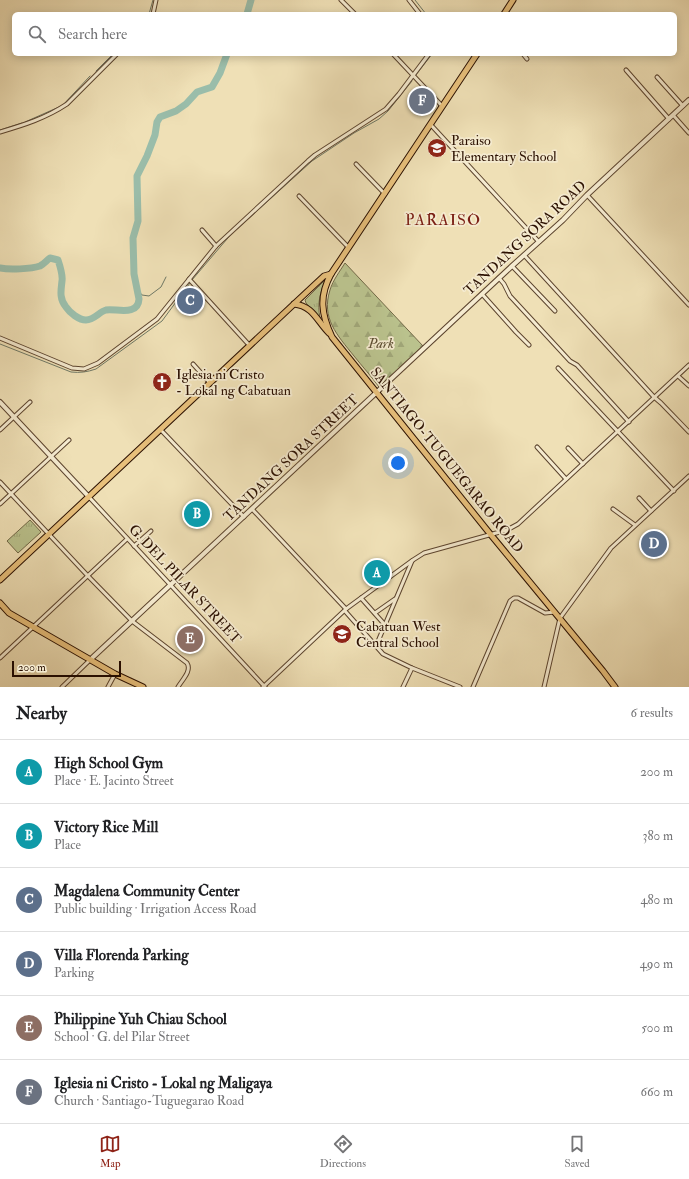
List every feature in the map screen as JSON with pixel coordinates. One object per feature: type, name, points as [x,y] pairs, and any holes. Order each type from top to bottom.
[{"type":"highway","points":[[505,12],[513,0]]},
{"type":"highway","name":"SANTIAGO-TUGUEGARAO ROAD","points":[[476,56],[331,274],[324,291],[322,306],[325,322],[332,337],[491,534],[604,670],[614,687]]},
{"type":"highway","points":[[0,580],[324,276],[331,274]]},
{"type":"highway","points":[[294,304],[302,305],[308,308],[332,337]]},
{"type":"highway","points":[[0,603],[9,613]]},
{"type":"highway","points":[[0,608],[115,674],[143,687]]},
{"type":"street","points":[[153,12],[156,0]]},
{"type":"street","points":[[341,0],[352,12]]},
{"type":"street","points":[[409,0],[418,12]]},
{"type":"street","points":[[0,132],[30,124],[58,110],[67,104],[114,56]]},
{"type":"street","points":[[395,56],[443,107]]},
{"type":"street","points":[[0,338],[66,366],[80,369],[88,368],[98,363],[157,319],[216,246],[315,155],[386,109],[428,56]]},
{"type":"street","points":[[626,70],[669,119]]},
{"type":"street","points":[[657,77],[683,106]]},
{"type":"street","name":"TANDANG SORA ROAD","points":[[376,392],[563,220],[587,195],[689,100]]},
{"type":"street","points":[[673,115],[689,132]]},
{"type":"street","points":[[431,125],[539,242]]},
{"type":"street","points":[[356,164],[385,194]]},
{"type":"street","points":[[587,195],[689,306]]},
{"type":"street","points":[[299,196],[349,248]]},
{"type":"street","points":[[202,230],[216,246]]},
{"type":"street","points":[[524,255],[654,397],[661,402],[689,432]]},
{"type":"street","points":[[512,266],[556,311]]},
{"type":"street","points":[[499,278],[510,296],[570,361],[577,365],[629,422]]},
{"type":"street","points":[[189,279],[250,346]]},
{"type":"street","points":[[482,294],[529,345]]},
{"type":"street","points":[[193,364],[210,383]]},
{"type":"street","points":[[264,687],[345,610],[413,560],[427,552],[507,530],[518,524],[689,365]]},
{"type":"street","points":[[558,368],[674,491]]},
{"type":"street","points":[[678,376],[689,386]]},
{"type":"street","name":"TANDANG SORA STREET","points":[[62,687],[376,392]]},
{"type":"street","points":[[0,402],[89,497]]},
{"type":"street","points":[[0,430],[30,402]]},
{"type":"street","points":[[160,430],[244,517]]},
{"type":"street","points":[[0,504],[69,440]]},
{"type":"street","points":[[537,447],[566,479]]},
{"type":"street","points":[[568,448],[583,464]]},
{"type":"street","points":[[544,687],[560,618],[611,548],[689,476]]},
{"type":"street","points":[[0,482],[132,621],[187,663],[188,670],[178,687]]},
{"type":"street","name":"G. DEL PILAR STREET","points":[[89,497],[264,687]]},
{"type":"street","points":[[639,498],[651,511]]},
{"type":"street","points":[[252,509],[345,610],[383,654],[412,668],[460,687]]},
{"type":"street","points":[[613,509],[635,525]]},
{"type":"street","points":[[134,546],[151,531]]},
{"type":"street","points":[[0,658],[127,538]]},
{"type":"street","points":[[376,646],[413,560]]},
{"type":"street","points":[[361,598],[384,625]]},
{"type":"street","points":[[473,687],[510,601],[514,598],[518,598],[545,613],[555,612]]},
{"type":"street","points":[[375,613],[395,599]]},
{"type":"street","points":[[403,687],[412,668]]},
{"type":"street","points":[[108,687],[115,674]]},
{"type":"green space","name":"Park","points":[[345,263],[423,346],[379,387],[342,341],[332,326],[329,318],[328,300],[330,290]]},
{"type":"green space","points":[[326,279],[320,298],[320,318],[305,300]]},
{"type":"green space","points":[[30,520],[41,532],[18,553],[7,541]]},
{"type":"waterway","points":[[150,12],[153,0]]},
{"type":"waterway","points":[[248,12],[251,0]]},
{"type":"waterway","points":[[415,0],[424,12]]},
{"type":"waterway","points":[[96,71],[111,56]]},
{"type":"waterway","points":[[0,268],[31,268],[40,266],[50,258],[58,260],[62,276],[62,301],[72,314],[83,320],[92,319],[106,310],[130,310],[135,308],[138,305],[139,299],[134,274],[133,238],[138,221],[137,176],[147,156],[155,135],[157,122],[160,117],[176,111],[186,104],[197,92],[212,87],[220,73],[226,56]]},
{"type":"waterway","points":[[416,75],[430,56]]},
{"type":"waterway","points":[[62,106],[90,76]]},
{"type":"waterway","points":[[237,229],[312,161],[354,133],[379,119],[388,111],[412,81]]},
{"type":"waterway","points":[[25,122],[59,107]]},
{"type":"waterway","points":[[0,130],[22,123]]},
{"type":"waterway","points":[[192,280],[234,231]]},
{"type":"waterway","points":[[138,290],[142,295],[149,296],[161,287],[166,277]]},
{"type":"waterway","points":[[0,344],[71,372],[90,371],[96,369],[162,321],[190,283]]},
{"type":"place","name":"Iglesia ni Cristo - Lokal ng Maligaya","points":[[422,101]]},
{"type":"place","name":"Paraiso Elementary School","points":[[437,148]]},
{"type":"place","name":"Magdalena Community Center","points":[[190,301]]},
{"type":"place","name":"Iglesia ni Cristo - Lokal ng Cabatuan","points":[[162,382]]},
{"type":"place","name":"Victory Rice Mill","points":[[197,514]]},
{"type":"place","name":"Villa Florenda Parking","points":[[654,544]]},
{"type":"place","name":"High School Gym","points":[[377,573]]},
{"type":"place","name":"Cabatuan West Central School","points":[[342,634]]},
{"type":"place","name":"Philippine Yuh Chiau School","points":[[190,639]]},
{"type":"district","name":"PARAISO","points":[[443,220]]}]
